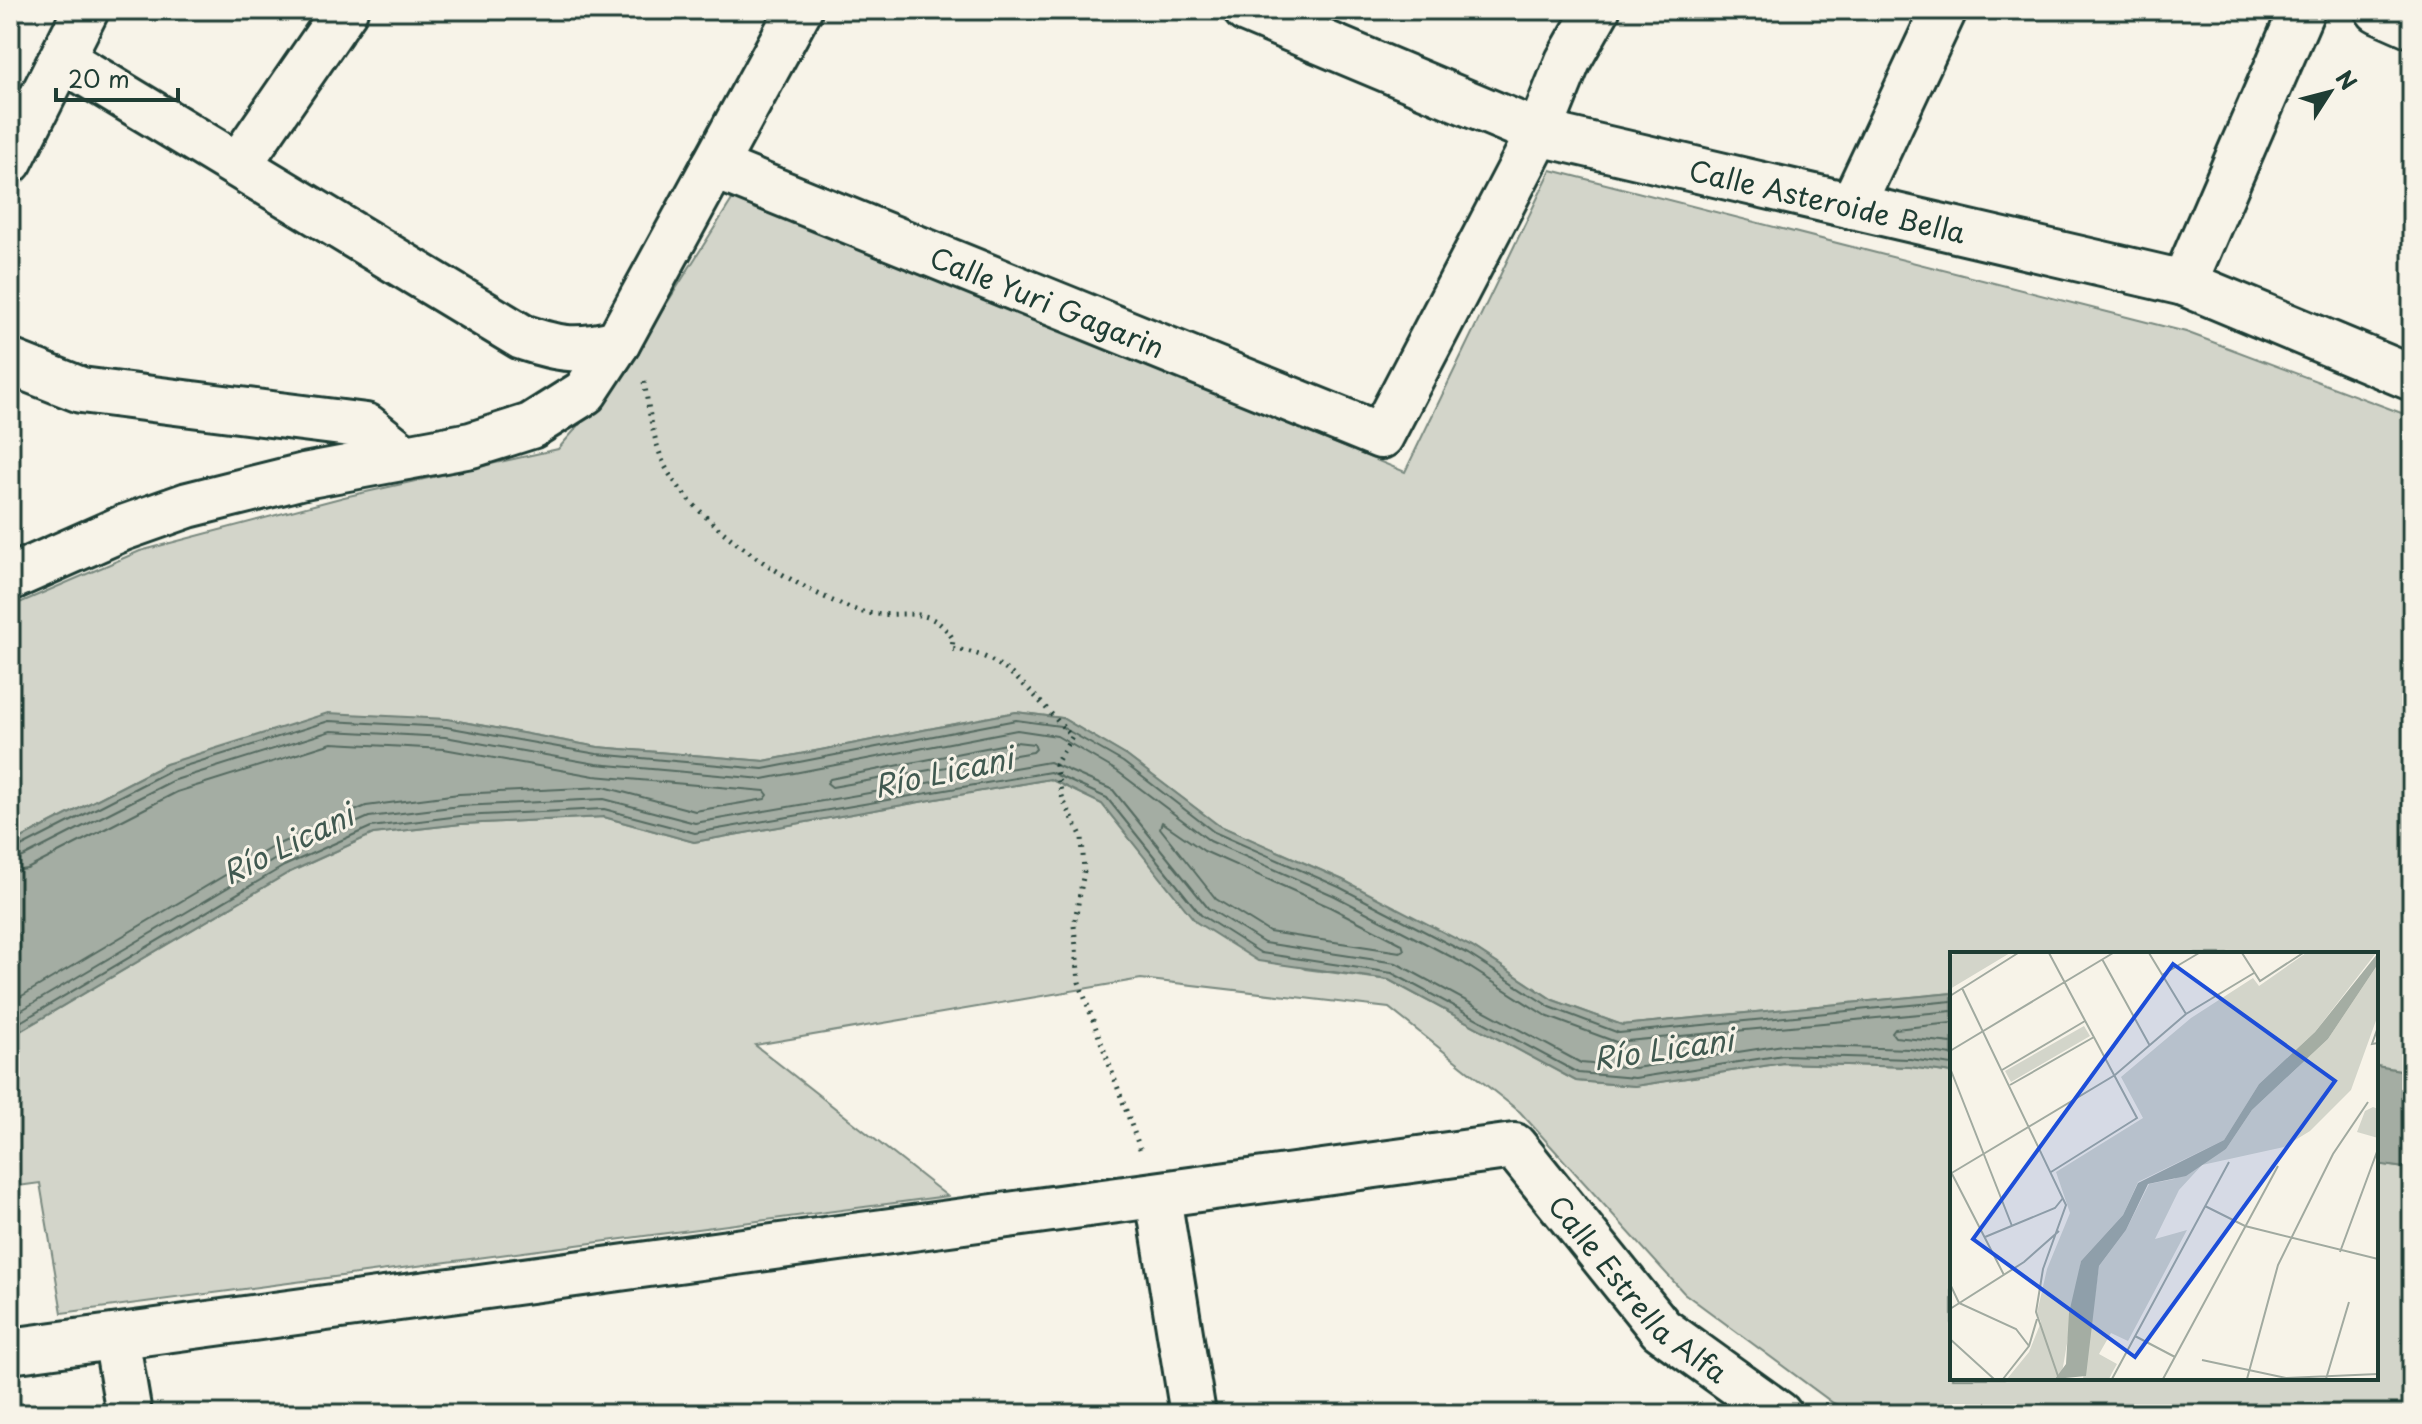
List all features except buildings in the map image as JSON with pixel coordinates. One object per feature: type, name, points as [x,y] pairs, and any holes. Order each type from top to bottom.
[{"type":"street","points":[[10,161],[86,10]]},
{"type":"street","points":[[239,164],[345,10]]},
{"type":"street","points":[[10,578],[123,528],[188,505],[304,476],[471,445],[531,426],[585,392],[618,342],[799,10]]},
{"type":"street","name":"Calle Asteroide Bella","points":[[1246,10],[1539,133],[2184,283],[2412,378]]},
{"type":"street","points":[[1539,133],[1568,61],[1597,10]]},
{"type":"street","points":[[1852,206],[1944,10]]},
{"type":"street","points":[[2184,283],[2302,10]]},
{"type":"street","points":[[2378,10],[2412,25]]},
{"type":"street","points":[[62,59],[522,337],[555,348],[587,350],[618,342]]},
{"type":"street","name":"Calle Yuri Gagarin","points":[[714,166],[1381,436],[1539,133]]},
{"type":"street","points":[[10,362],[81,390],[366,426],[405,457]]},
{"type":"street","name":"Calle Estrella Alfa","points":[[1158,1197],[1514,1146],[1661,1329],[1779,1414]]},
{"type":"street","points":[[10,1351],[1158,1197],[1193,1414]]},
{"type":"street","points":[[116,1337],[129,1414]]},
{"type":"path","points":[[618,342],[635,357],[642,375],[650,417],[665,466],[688,497],[726,535],[777,571],[825,598],[862,612],[888,616],[910,612],[933,618],[945,626],[953,639],[952,649],[978,654],[1006,671],[1072,737],[1055,765],[1063,800],[1082,837],[1084,872],[1074,925],[1079,982],[1158,1197]]},
{"type":"shaded area","points":[[1551,170],[2186,332],[2412,417],[2412,1072],[2378,1066],[2378,952],[1950,952],[1950,993],[1622,1025],[1553,1000],[1472,947],[1419,923],[1343,880],[1218,825],[1127,756],[1062,718],[1016,712],[764,761],[598,747],[447,719],[166,764],[10,844],[10,607],[140,551],[344,497],[558,449],[618,381],[735,195],[1405,472]]},
{"type":"shaded area","points":[[1050,779],[1102,804],[1184,906],[1305,969],[1389,980],[1576,1081],[1635,1086],[1783,1063],[1910,1067],[1950,1073],[1950,1380],[2378,1380],[2378,1164],[2412,1169],[2412,1414],[1860,1414],[1833,1403],[1684,1293],[1520,1112],[1389,1008],[1141,979],[755,1045],[947,1196],[62,1313],[40,1183],[10,1187],[10,1037],[288,873],[373,834],[461,824],[604,817],[694,842]]},
{"type":"water","name":"Río Licani","points":[[1016,712],[1062,718],[1127,756],[1218,825],[1343,880],[1472,947],[1553,1000],[1622,1025],[1950,993],[1950,1073],[1910,1067],[1783,1063],[1635,1086],[1576,1081],[1389,980],[1258,961],[1196,922],[1102,804],[1050,779],[694,842],[604,817],[461,824],[373,834],[288,873],[10,1037],[10,844],[166,764],[328,713],[447,719],[598,747],[764,761]]},
{"type":"water","points":[[2378,1066],[2412,1072],[2412,1169],[2378,1164]]}]
